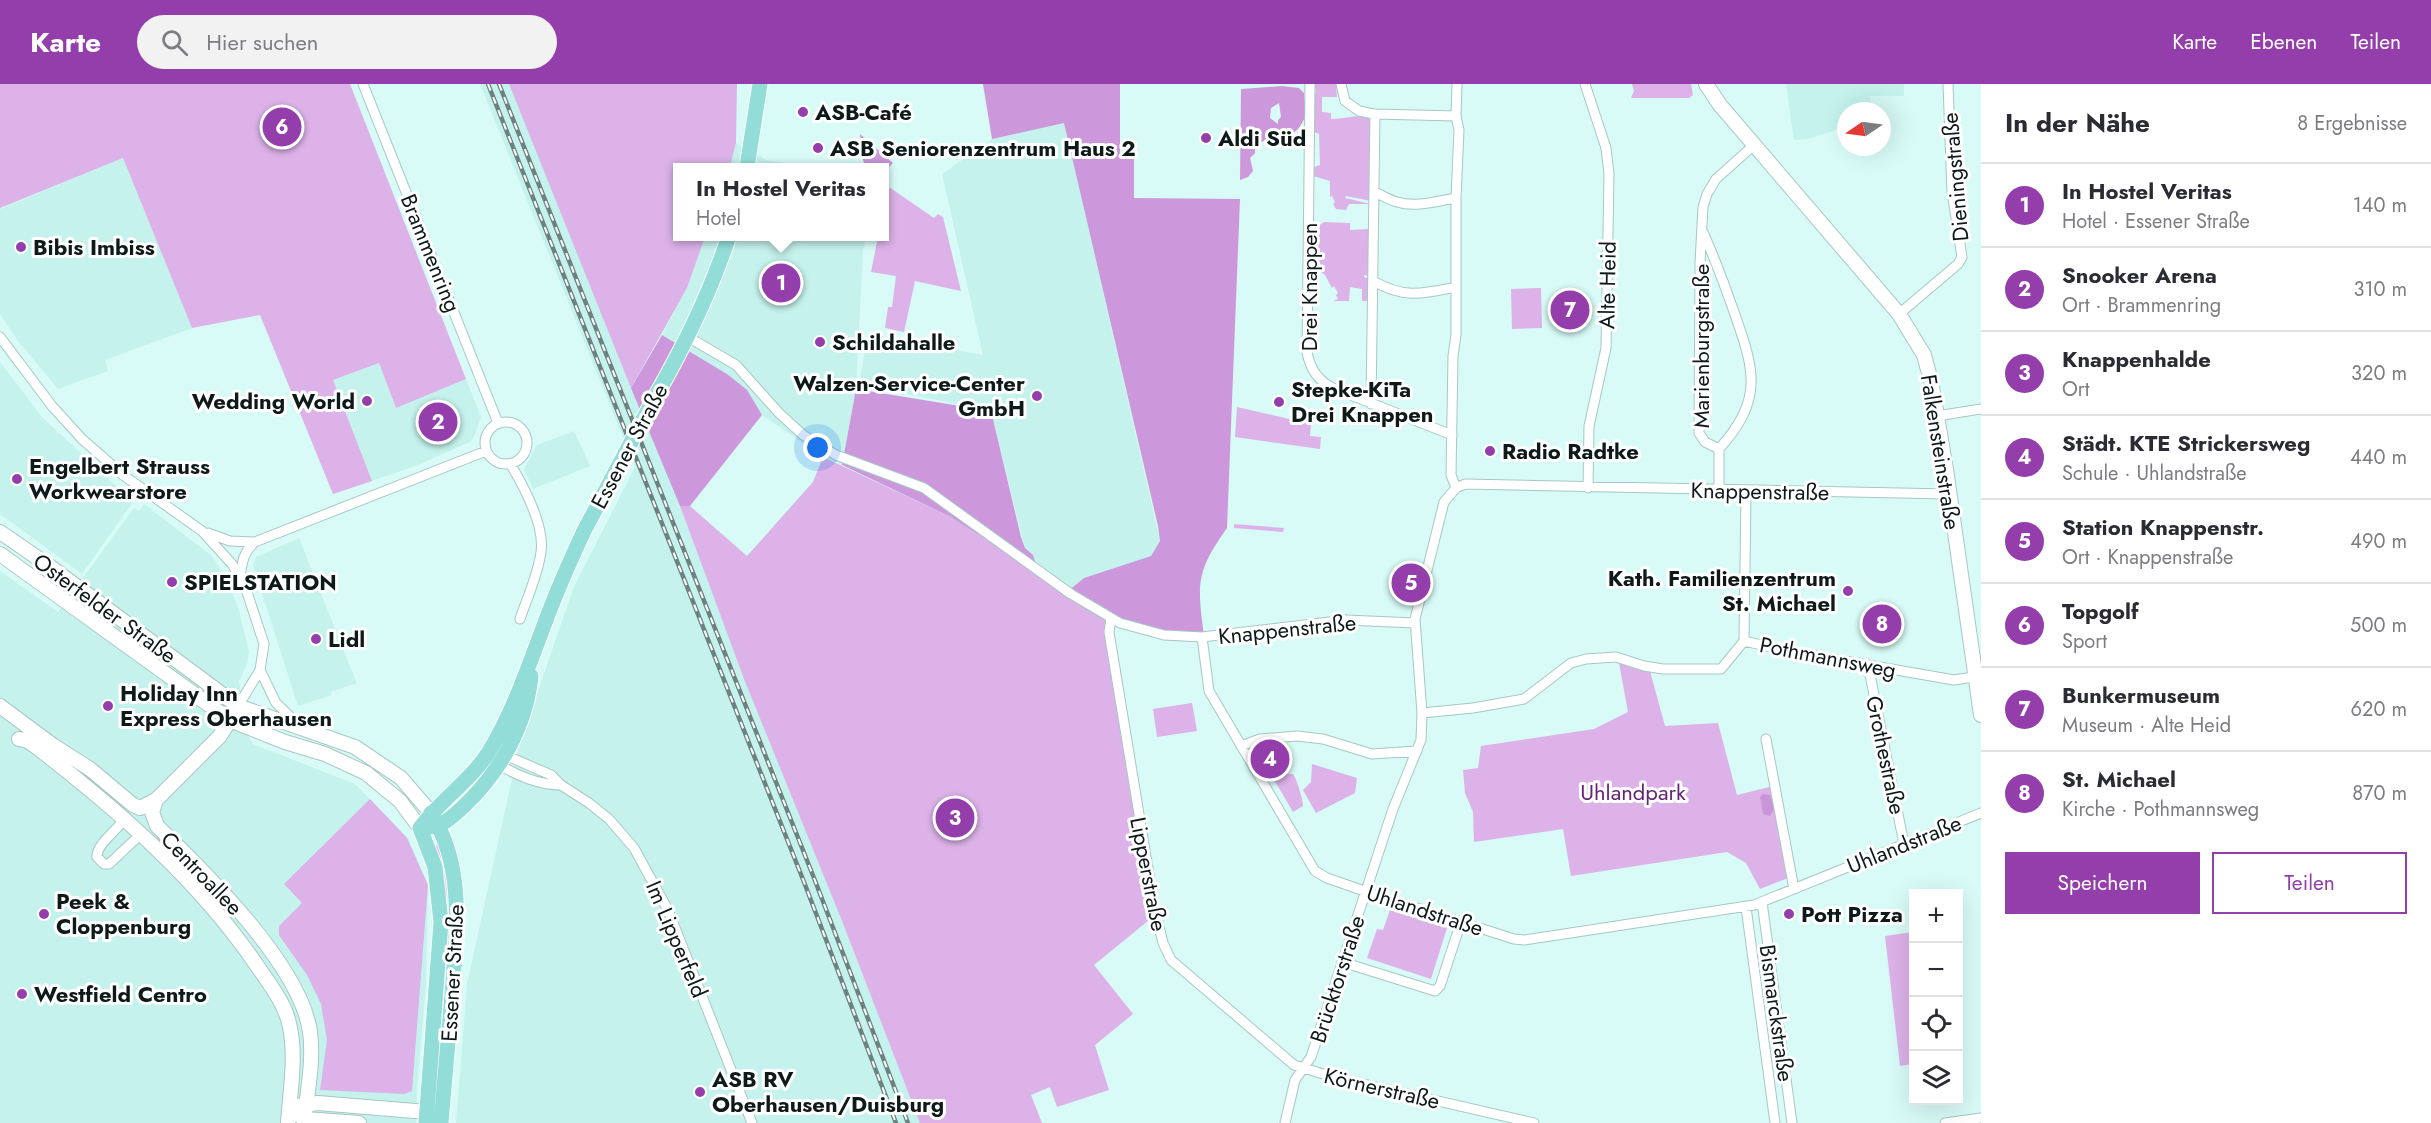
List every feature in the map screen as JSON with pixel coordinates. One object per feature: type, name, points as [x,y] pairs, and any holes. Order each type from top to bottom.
[{"type":"main road","points":[[748,163],[759,84]]},
{"type":"main road","name":"Essener Straße","points":[[435,820],[489,752],[508,717],[533,657],[551,605],[584,531],[688,337],[719,267],[728,241]]},
{"type":"main road","name":"Essener Straße","points":[[435,820],[478,791],[502,760],[525,707],[533,657]]},
{"type":"main road","points":[[489,752],[502,760]]},
{"type":"main road","points":[[420,828],[435,820]]},
{"type":"main road","name":"Essener Straße","points":[[420,828],[435,867],[441,913],[426,1117],[441,1123],[457,909],[452,862],[435,820]]},
{"type":"street","name":"Brammenring","points":[[363,84],[498,423]]},
{"type":"street","name":"Drei Knappen","points":[[1310,84],[1308,358],[1315,374],[1328,386],[1452,435]]},
{"type":"street","points":[[1341,84],[1343,98],[1351,107],[1364,112],[1456,116]]},
{"type":"street","points":[[1414,623],[1444,502],[1456,488],[1451,475],[1459,130],[1456,116],[1457,84]]},
{"type":"street","name":"Alte Heid","points":[[1585,84],[1606,148],[1609,174],[1606,348],[1589,426],[1588,488]]},
{"type":"street","name":"Falkensteinstraße","points":[[1706,84],[1754,145],[1899,314],[1924,355],[1931,381],[1950,494],[1978,676],[1981,715]]},
{"type":"street","name":"Dieningstraße","points":[[1899,314],[1961,260],[1952,192],[1948,84]]},
{"type":"street","points":[[1371,404],[1375,114]]},
{"type":"street","name":"Marienburgstraße","points":[[1719,449],[1703,441],[1699,433],[1700,263],[1703,207],[1713,183],[1754,145]]},
{"type":"street","points":[[1374,192],[1396,202],[1407,204],[1423,204],[1456,198]]},
{"type":"street","name":"Marienburgstraße","points":[[1702,232],[1716,261],[1740,330],[1752,376],[1744,413],[1719,449],[1719,490]]},
{"type":"street","points":[[1373,281],[1396,292],[1411,294],[1456,287]]},
{"type":"street","points":[[0,337],[52,406],[93,449],[141,489],[202,531],[226,555],[249,596],[262,634],[264,652],[260,670],[230,720],[219,737],[156,800]]},
{"type":"street","name":"Knappenstraße","points":[[688,337],[736,365],[750,377],[779,413],[803,435],[843,459],[924,488],[1071,594],[1111,619],[1154,633],[1202,638],[1347,620],[1414,623]]},
{"type":"street","points":[[1937,416],[1981,409]]},
{"type":"street","points":[[505,422],[518,426],[527,439],[525,453],[520,460],[511,465],[498,464],[486,451],[486,435],[491,427],[498,423],[505,422]]},
{"type":"street","points":[[202,531],[230,541],[255,542],[486,451]]},
{"type":"street","points":[[511,465],[521,483],[541,539],[541,554],[520,619]]},
{"type":"street","name":"Knappenstraße","points":[[1456,488],[1466,484],[1950,494]]},
{"type":"street","points":[[1744,641],[1746,490]]},
{"type":"street","name":"Osterfelder Straße","points":[[0,532],[238,706],[355,747],[384,765],[407,783],[435,820]]},
{"type":"street","points":[[240,578],[243,559],[255,542]]},
{"type":"street","name":"Osterfelder Straße","points":[[0,554],[230,720],[243,727],[354,766],[377,781],[400,801],[420,828]]},
{"type":"street","name":"Lipperstraße","points":[[1111,619],[1109,632],[1130,769],[1156,914],[1164,946],[1171,960],[1181,970],[1301,1069]]},
{"type":"street","name":"Brücktorstraße","points":[[1285,1123],[1295,1080],[1311,1057],[1393,809],[1422,736],[1414,623]]},
{"type":"street","name":"Uhlandstraße","points":[[1202,638],[1207,687],[1313,868],[1324,877],[1506,936],[1524,940],[1746,907],[1981,813]]},
{"type":"street","name":"Pothmannsweg","points":[[1422,713],[1473,708],[1524,699],[1568,665],[1586,659],[1616,657],[1663,669],[1721,669],[1744,641],[1954,680],[1978,676]]},
{"type":"street","name":"Grothestraße","points":[[1868,665],[1904,844]]},
{"type":"street","points":[[260,670],[276,703],[302,728]]},
{"type":"street","name":"Centroallee","points":[[0,706],[54,746],[90,769],[137,807],[144,807],[156,800]]},
{"type":"street","points":[[1241,746],[1260,739],[1297,736],[1319,738],[1372,754],[1417,751]]},
{"type":"street","name":"Centroallee","points":[[19,739],[26,740],[35,746],[125,818],[228,924],[283,1006],[288,1019],[292,1044],[293,1109],[304,1121]]},
{"type":"street","points":[[1766,739],[1794,889]]},
{"type":"street","name":"Im Lipperfeld","points":[[502,760],[547,785],[561,785],[592,805],[622,831],[634,848],[660,891],[752,1123]]},
{"type":"street","name":"Centroallee","points":[[156,800],[152,812],[157,826],[241,912],[301,1001],[309,1024],[311,1042],[293,1109]]},
{"type":"street","points":[[125,818],[119,828],[98,850],[99,861],[109,864],[141,834]]},
{"type":"street","name":"Bismarckstraße","points":[[1762,902],[1792,1123]]},
{"type":"street","name":"Bismarckstraße","points":[[1746,907],[1775,1123]]},
{"type":"street","points":[[1342,962],[1435,991],[1440,986],[1461,921]]},
{"type":"street","name":"Körnerstraße","points":[[1301,1069],[1534,1123]]},
{"type":"street","points":[[293,1109],[426,1117]]},
{"type":"street","points":[[1945,1123],[1981,1118]]},
{"type":"street","points":[[304,1121],[359,1123]]},
{"type":"shaded area","points":[[480,84],[509,84],[680,506],[744,679],[842,921],[920,1123],[456,1123],[467,984],[519,747],[573,589],[635,467]]},
{"type":"shaded area","points":[[983,84],[1120,84],[1120,156],[1134,157],[1134,198],[1240,199],[1227,528],[1209,556],[1201,579],[1200,603],[1204,636],[1136,629],[1068,591],[1084,578],[1151,556],[1160,541],[1158,526],[1064,123],[992,139]]},
{"type":"shaded area","points":[[1786,84],[1904,84],[1904,96],[1870,96],[1871,102],[1837,102],[1837,130],[1807,139],[1794,140]]},
{"type":"shaded area","points":[[1282,86],[1299,88],[1304,93],[1306,116],[1299,128],[1288,138],[1280,141],[1267,139],[1255,146],[1255,153],[1250,158],[1253,171],[1248,177],[1240,180],[1241,89]],"holes":[[[1279,103],[1281,117],[1278,124],[1270,118],[1271,108]]]},
{"type":"shaded area","points":[[1064,122],[1160,541],[1151,556],[1084,578],[1068,591],[1038,571],[1033,555],[1025,548],[991,411],[859,384],[868,334],[983,355],[942,174],[992,139]]},
{"type":"shaded area","points":[[860,134],[893,163],[889,167],[889,163],[864,163]]},
{"type":"shaded area","points":[[736,143],[766,160],[786,163],[731,163]]},
{"type":"shaded area","points":[[123,158],[192,328],[105,360],[108,371],[58,389],[18,341],[0,314],[0,209]]},
{"type":"shaded area","points":[[704,241],[865,241],[856,389],[842,465],[823,457],[762,415],[727,374],[662,335],[687,288]]},
{"type":"shaded area","points":[[662,335],[727,374],[747,390],[762,415],[690,506],[680,506],[631,388]]},
{"type":"shaded area","points":[[0,362],[42,417],[133,502],[82,574],[0,514]]},
{"type":"shaded area","points":[[379,363],[396,408],[466,379],[481,417],[470,442],[418,465],[372,481],[333,380]]},
{"type":"shaded area","points":[[856,389],[991,411],[1021,537],[1025,548],[1033,555],[1038,571],[949,516],[842,465]]},
{"type":"shaded area","points":[[574,431],[590,466],[533,489],[524,469],[537,445]]},
{"type":"shaded area","points":[[144,504],[212,556],[227,580],[239,610],[249,652],[247,665],[239,681],[248,736],[253,744],[355,784],[408,838],[428,885],[426,984],[416,1123],[0,1123],[0,571],[58,612],[134,508],[139,511]]},
{"type":"shaded area","points":[[299,538],[357,684],[298,706],[253,565],[256,557]]},
{"type":"shaded area","points":[[1763,794],[1770,795],[1775,808],[1770,816],[1763,814],[1760,797]]},
{"type":"green space","points":[[0,84],[350,84],[466,379],[396,408],[379,363],[333,380],[372,481],[333,494],[260,315],[192,328],[123,158],[0,208]]},
{"type":"green space","points":[[509,84],[737,84],[736,143],[731,163],[673,163],[673,241],[704,241],[687,288],[631,388]]},
{"type":"green space","points":[[1315,84],[1336,84],[1337,97],[1322,97],[1322,112],[1331,113],[1331,119],[1372,117],[1371,201],[1346,196],[1345,198],[1371,204],[1349,204],[1346,210],[1336,209],[1332,196],[1330,197],[1330,181],[1313,176],[1312,168],[1320,165],[1319,134],[1312,131]]},
{"type":"green space","points":[[1632,84],[1691,84],[1693,95],[1689,98],[1631,98],[1634,91]]},
{"type":"green space","points":[[889,187],[934,218],[938,214],[943,217],[961,291],[915,281],[904,332],[885,328],[888,307],[892,307],[896,276],[871,272],[877,241],[889,241]]},
{"type":"green space","points":[[1324,222],[1350,223],[1350,230],[1370,229],[1369,276],[1364,275],[1369,279],[1368,301],[1362,301],[1362,289],[1350,287],[1349,301],[1333,301],[1338,299],[1334,286],[1332,288],[1325,275],[1311,265],[1311,231]]},
{"type":"green space","points":[[1541,288],[1542,328],[1512,329],[1511,289]]},
{"type":"green space","points":[[1237,407],[1311,424],[1310,436],[1321,437],[1320,449],[1235,437]]},
{"type":"green space","points":[[823,457],[949,516],[995,543],[1110,619],[1148,867],[1149,920],[1094,965],[1133,1014],[1095,1045],[1109,1090],[1057,1107],[1050,1087],[1031,1095],[1042,1123],[920,1123],[842,921],[744,679],[680,506],[690,506],[747,556],[813,482]]},
{"type":"green space","points":[[1234,524],[1284,528],[1283,532],[1234,528]]},
{"type":"green space","name":"Uhlandpark","points":[[1619,663],[1650,671],[1665,726],[1718,723],[1737,795],[1773,786],[1793,876],[1760,889],[1746,863],[1727,852],[1571,876],[1563,829],[1474,842],[1473,812],[1465,793],[1463,770],[1478,768],[1481,746],[1594,729],[1628,712]]},
{"type":"green space","points":[[1192,703],[1197,731],[1157,737],[1153,709]]},
{"type":"green space","points":[[1312,764],[1357,778],[1355,793],[1316,813],[1303,790],[1311,782]]},
{"type":"green space","points":[[1284,766],[1284,774],[1293,774],[1295,777],[1302,799],[1303,806],[1293,812],[1269,771],[1269,767]]},
{"type":"green space","points":[[370,799],[407,838],[428,885],[412,1091],[404,1094],[320,1090],[327,1040],[321,1004],[307,975],[279,935],[279,926],[302,903],[284,884]]},
{"type":"green space","points":[[160,835],[236,914],[229,920],[154,841]]},
{"type":"green space","points":[[441,844],[453,899],[438,1105],[432,1113],[444,938],[432,847]]},
{"type":"green space","points":[[1390,910],[1447,928],[1431,979],[1367,958],[1377,929],[1383,930]]},
{"type":"green space","points":[[1909,933],[1909,1065],[1900,1066],[1885,936]]},
{"type":"railway","points":[[488,84],[804,882],[896,1123]]},
{"type":"railway","points":[[499,84],[814,878],[908,1123]]},
{"type":"place","name":"ASB-Café","points":[[803,112]]},
{"type":"place","name":"Topgolf","points":[[282,127]]},
{"type":"place","name":"Aldi Süd","points":[[1206,138]]},
{"type":"place","name":"ASB Seniorenzentrum Haus 2","points":[[818,148]]},
{"type":"place","name":"Bibis Imbiss","points":[[21,247]]},
{"type":"place","name":"In Hostel Veritas","points":[[781,283]]},
{"type":"place","name":"Bunkermuseum","points":[[1570,310]]},
{"type":"place","name":"Schildahalle","points":[[820,342]]},
{"type":"place","name":"Walzen-Service-Center GmbH","points":[[1037,396]]},
{"type":"place","name":"Wedding World","points":[[367,401]]},
{"type":"place","name":"Stepke-KiTa Drei Knappen","points":[[1279,402]]},
{"type":"place","name":"Snooker Arena","points":[[438,422]]},
{"type":"place","name":"Radio Radtke","points":[[1490,451]]},
{"type":"place","name":"Engelbert Strauss Workwearstore","points":[[17,479]]},
{"type":"place","name":"SPIELSTATION","points":[[172,582]]},
{"type":"place","name":"Station Knappenstr.","points":[[1411,583]]},
{"type":"place","name":"Kath. Familienzentrum St. Michael","points":[[1848,591]]},
{"type":"place","name":"St. Michael","points":[[1882,624]]},
{"type":"place","name":"Lidl","points":[[316,639]]},
{"type":"place","name":"Holiday Inn Express Oberhausen","points":[[108,706]]},
{"type":"place","name":"Städt. KTE Strickersweg","points":[[1270,759]]},
{"type":"place","name":"Knappenhalde","points":[[955,818]]},
{"type":"place","name":"Peek & Cloppenburg","points":[[44,914]]},
{"type":"place","name":"Pott Pizza","points":[[1789,914]]},
{"type":"place","name":"Westfield Centro","points":[[22,994]]},
{"type":"place","name":"ASB RV Oberhausen/Duisburg","points":[[700,1092]]}]
